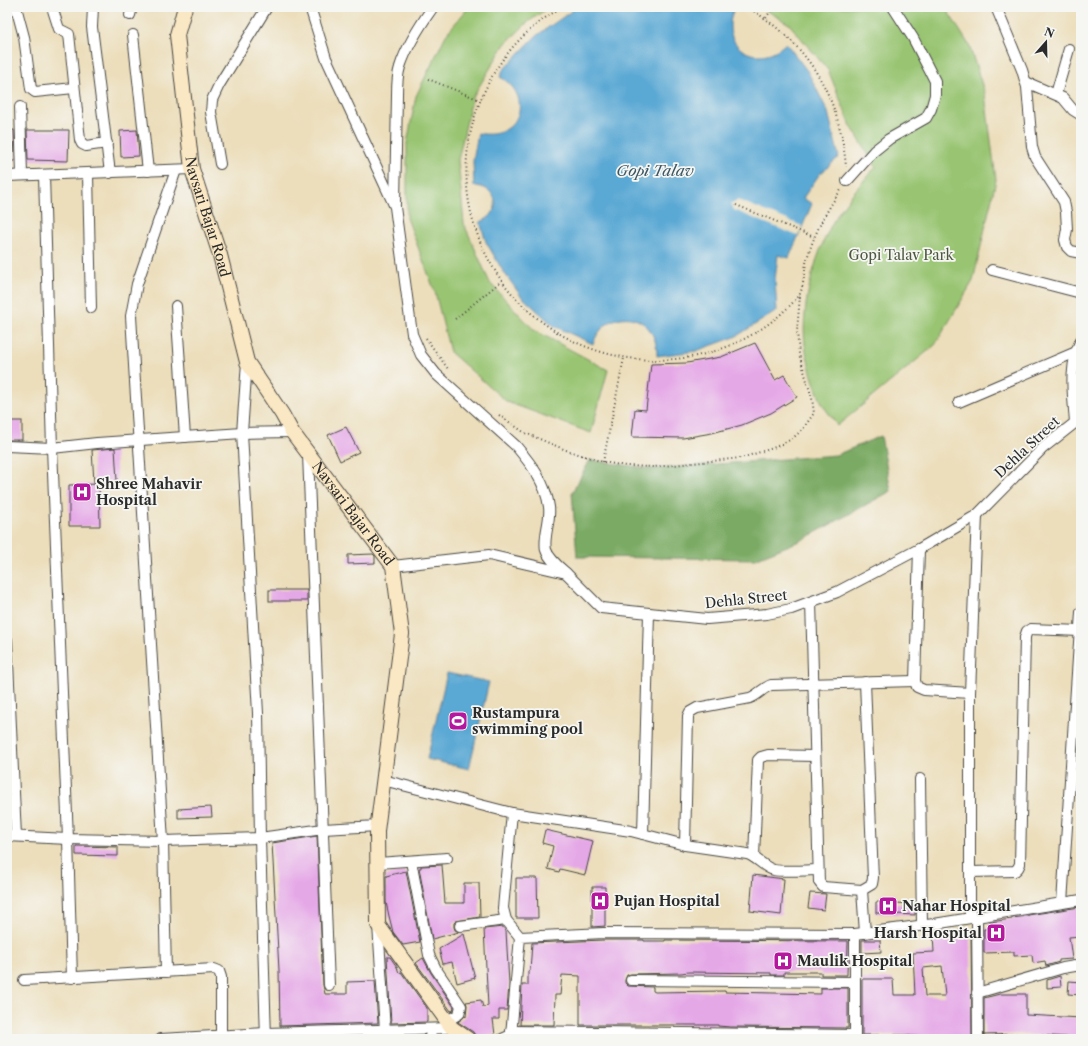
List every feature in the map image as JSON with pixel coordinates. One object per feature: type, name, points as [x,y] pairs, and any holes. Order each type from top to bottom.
[{"type":"main road","name":"Navsari Bajar Road","points":[[185,7],[177,36],[192,169],[220,255],[247,362],[282,414],[292,432],[393,566],[402,634],[378,826],[378,925]]},
{"type":"main road","points":[[378,925],[449,1025],[468,1039]]},
{"type":"street","points":[[16,7],[24,37],[31,89],[35,92],[74,88]]},
{"type":"street","points":[[52,7],[59,29],[68,34],[80,140],[82,144],[86,146],[106,143]]},
{"type":"street","points":[[93,7],[92,27],[110,173]]},
{"type":"street","points":[[220,164],[211,112],[212,100],[219,85],[267,7]]},
{"type":"street","points":[[310,7],[326,58],[395,207]]},
{"type":"street","points":[[395,207],[397,88],[399,74],[406,53],[433,7]]},
{"type":"street","points":[[847,181],[874,151],[888,139],[926,118],[931,109],[935,95],[935,81],[914,38],[893,7]]},
{"type":"street","points":[[996,7],[1026,82],[1032,147],[1035,157],[1064,202],[1067,229],[1065,240],[1067,247],[1071,251],[1081,253]]},
{"type":"street","points":[[133,35],[148,171]]},
{"type":"street","points":[[1056,94],[1068,49]]},
{"type":"street","points":[[1026,82],[1063,98],[1073,110],[1081,115]]},
{"type":"street","points":[[20,107],[22,175]]},
{"type":"street","points":[[7,176],[44,176],[192,169]]},
{"type":"street","points":[[166,972],[163,841],[131,316],[137,284],[176,170]]},
{"type":"street","points":[[88,174],[91,308]]},
{"type":"street","points":[[44,176],[52,448],[68,839],[72,978]]},
{"type":"street","name":"Dehla Street","points":[[395,207],[412,334],[421,355],[436,374],[516,446],[526,459],[540,479],[546,491],[550,509],[546,550],[550,557],[601,608],[707,619],[767,614],[791,609],[837,592],[919,549],[977,515],[1043,448],[1078,420]]},
{"type":"street","points":[[992,270],[1081,293]]},
{"type":"street","points":[[176,306],[185,437]]},
{"type":"street","points":[[1078,420],[1072,376],[1074,359],[1081,340]]},
{"type":"street","points":[[959,402],[1076,352]]},
{"type":"street","points":[[247,362],[242,433],[258,713],[266,1036]]},
{"type":"street","points":[[7,446],[52,448],[242,433],[292,432]]},
{"type":"street","points":[[308,454],[329,985]]},
{"type":"street","points":[[977,515],[970,693],[970,872],[974,918],[978,1039]]},
{"type":"street","points":[[919,549],[915,681],[917,687],[924,690],[970,693]]},
{"type":"street","points":[[393,566],[489,555],[566,573]]},
{"type":"street","points":[[811,602],[818,870],[819,882],[824,887],[862,890],[872,884],[866,682]]},
{"type":"street","points":[[1062,903],[1081,612]]},
{"type":"street","points":[[643,834],[649,613]]},
{"type":"street","points":[[970,872],[1015,870],[1020,864],[1025,637],[1027,631],[1031,629],[1080,632]]},
{"type":"street","points":[[7,640],[11,836],[163,841],[260,838],[323,829],[378,826]]},
{"type":"street","points":[[685,845],[688,716],[690,712],[697,708],[750,698],[758,695],[766,686],[771,685],[915,681]]},
{"type":"street","points":[[754,857],[758,760],[761,757],[768,755],[815,756]]},
{"type":"street","points":[[920,778],[922,926]]},
{"type":"street","points":[[383,780],[512,814],[643,834],[685,845],[747,854],[754,857],[764,866],[774,870],[818,870]]},
{"type":"street","points":[[502,1039],[511,1035],[520,937],[506,920],[503,908],[512,814]]},
{"type":"street","points":[[378,863],[447,858]]},
{"type":"street","points":[[161,1039],[221,1035],[309,1035],[385,1030],[431,1034],[449,1025],[459,1014],[461,1006],[429,955],[411,861]]},
{"type":"street","points":[[862,890],[865,933]]},
{"type":"street","points":[[520,937],[604,933],[854,934],[922,926],[1081,900]]},
{"type":"street","points":[[460,926],[506,920]]},
{"type":"street","points":[[378,925],[385,1030]]},
{"type":"street","points":[[511,1031],[855,1037],[854,934]]},
{"type":"street","points":[[977,993],[1063,968],[1081,965]]},
{"type":"street","points":[[24,980],[214,969],[219,971],[221,977],[221,1035]]},
{"type":"street","points":[[631,980],[855,982]]},
{"type":"path","points":[[563,7],[535,26],[512,48],[494,73],[480,100],[470,133],[466,166],[468,200],[476,232],[490,263],[509,291],[533,315],[560,335],[591,349],[624,358],[663,361],[702,355],[739,342],[772,322],[800,295]]},
{"type":"path","points":[[497,413],[525,433],[566,450],[603,462],[626,466],[654,467],[741,458],[773,448],[792,439],[803,429],[814,413],[812,398],[799,354],[797,331],[800,295],[806,261],[814,237],[831,203],[847,181],[844,149],[835,111],[819,75],[795,44],[766,18],[747,7]]},
{"type":"path","points":[[766,18],[774,7]]},
{"type":"path","points":[[428,79],[480,100]]},
{"type":"path","points":[[736,205],[814,237]]},
{"type":"path","points":[[455,319],[499,283]]},
{"type":"path","points":[[424,335],[450,373]]},
{"type":"path","points":[[603,462],[624,358]]},
{"type":"green space","points":[[469,7],[549,7],[527,23],[505,44],[472,98],[458,160],[464,224],[490,283],[534,330],[608,370],[591,433],[507,402],[450,352],[435,292],[407,218],[407,143],[416,96],[447,33]]},
{"type":"green space","name":"Gopi Talav Park","points":[[761,7],[945,7],[969,45],[985,94],[996,180],[973,281],[935,345],[837,426],[822,403],[814,382],[805,345],[805,312],[817,258],[831,226],[847,200],[876,167],[851,126],[828,70],[789,24]]},
{"type":"green space","points":[[881,436],[891,491],[802,540],[755,559],[577,557],[572,493],[590,460],[652,469],[836,455]]},
{"type":"water","name":"Gopi Talav","points":[[580,7],[735,7],[731,20],[731,32],[735,42],[742,50],[752,54],[763,55],[774,51],[786,43],[808,72],[828,112],[839,157],[819,175],[803,198],[812,204],[789,258],[778,255],[775,280],[777,311],[735,337],[696,351],[657,356],[655,341],[650,330],[641,322],[631,318],[620,318],[609,322],[600,331],[593,344],[554,326],[521,296],[503,271],[486,242],[480,222],[488,218],[493,213],[495,201],[493,195],[488,190],[482,187],[474,186],[473,161],[478,133],[492,134],[503,131],[512,125],[518,116],[519,106],[517,95],[511,86],[500,77],[503,70],[536,36],[573,10]]},
{"type":"water","name":"Rustampura swimming pool","points":[[447,673],[489,682],[469,769],[427,759]]},
{"type":"pier","points":[[738,200],[802,226],[798,236],[734,210],[731,203]]},
{"type":"building","points":[[7,130],[14,130],[15,161],[7,161]]},
{"type":"building","points":[[27,130],[69,130],[68,161],[28,160]]},
{"type":"building","points":[[137,130],[139,156],[121,157],[120,131]]},
{"type":"building","points":[[755,343],[775,380],[784,375],[797,397],[771,413],[742,425],[712,433],[683,438],[632,437],[635,409],[646,410],[651,364],[687,363],[721,357]]},
{"type":"building","points":[[7,421],[22,421],[22,440],[7,440]]},
{"type":"building","points":[[346,427],[359,452],[340,461],[328,435]]},
{"type":"building","points":[[115,448],[117,481],[94,483],[92,450]]},
{"type":"building","points":[[99,484],[100,526],[69,526],[69,485]]},
{"type":"building","points":[[373,554],[375,556],[375,563],[348,564],[348,555]]},
{"type":"building","points":[[269,590],[307,590],[307,601],[269,601]]},
{"type":"building","points":[[211,807],[212,817],[178,818],[178,809]]},
{"type":"building","points":[[545,830],[593,841],[585,875],[560,869],[559,872],[548,869],[553,846],[542,843]]},
{"type":"building","points":[[317,836],[323,985],[325,994],[347,994],[347,982],[375,981],[378,1023],[280,1026],[279,970],[272,843]]},
{"type":"building","points":[[76,846],[118,847],[118,856],[76,855]]},
{"type":"building","points":[[442,865],[445,903],[464,903],[464,883],[479,883],[480,917],[456,921],[454,923],[454,927],[455,930],[459,932],[432,939],[419,868],[421,868],[421,866]]},
{"type":"building","points":[[406,871],[420,942],[403,945],[393,932],[389,916],[386,902],[386,876]]},
{"type":"building","points":[[753,875],[784,879],[781,915],[750,911]]},
{"type":"building","points":[[516,878],[537,878],[538,918],[516,918]]},
{"type":"building","points":[[592,887],[605,887],[605,926],[592,927]]},
{"type":"building","points":[[810,893],[826,894],[824,910],[808,908]]},
{"type":"building","points":[[876,902],[915,904],[915,915],[876,913]]},
{"type":"building","points":[[1080,907],[1081,936],[1069,937],[1072,959],[1059,960],[1059,962],[1046,966],[1045,961],[1033,963],[1032,955],[1014,956],[1014,952],[984,953],[984,929],[990,929],[990,922]]},
{"type":"building","points":[[503,927],[506,931],[509,984],[507,1010],[499,1010],[499,1019],[493,1019],[495,1035],[476,1037],[473,1032],[458,1022],[465,1016],[466,1017],[466,1002],[481,1000],[483,1007],[488,1006],[484,929]]},
{"type":"building","points":[[971,930],[972,1039],[936,1038],[909,1035],[862,1035],[862,979],[893,979],[894,995],[915,995],[913,953],[934,952],[933,934]],"holes":[[[942,966],[945,996],[925,996],[923,968]]]},
{"type":"building","points":[[464,934],[475,978],[457,983],[452,962],[443,964],[439,949]]},
{"type":"building","points":[[604,940],[848,941],[847,975],[821,975],[821,972],[784,972],[784,975],[771,975],[771,973],[689,972],[631,974],[627,975],[625,983],[628,986],[653,987],[653,991],[655,992],[725,991],[821,994],[821,988],[848,988],[848,1028],[730,1027],[718,1025],[580,1025],[580,976],[562,975],[560,995],[555,995],[554,1025],[520,1025],[522,985],[528,985],[528,971],[530,971],[532,943]]},
{"type":"building","points":[[862,940],[880,940],[881,952],[862,953]]},
{"type":"building","points":[[387,957],[390,957],[399,973],[401,972],[427,1008],[427,1022],[391,1023]]},
{"type":"building","points":[[423,958],[431,973],[454,1007],[453,1010],[451,1011],[416,963]]},
{"type":"building","points":[[1060,976],[1061,987],[1047,988],[1047,980]]},
{"type":"building","points":[[1069,981],[1081,982],[1081,995],[1068,994]]},
{"type":"building","points":[[1000,994],[1026,994],[1026,1015],[1081,1018],[1081,1038],[1022,1034],[984,1035],[984,998]]},
{"type":"building","points":[[424,1035],[424,1039],[284,1039],[385,1036]]},
{"type":"place","name":"Shree Mahavir Hospital","points":[[82,492]]},
{"type":"place","name":"Rustampura swimming pool","points":[[458,721]]},
{"type":"place","name":"Pujan Hospital","points":[[600,901]]},
{"type":"place","name":"Nahar Hospital","points":[[888,906]]},
{"type":"place","name":"Harsh Hospital","points":[[996,933]]},
{"type":"place","name":"Maulik Hospital","points":[[783,961]]}]
